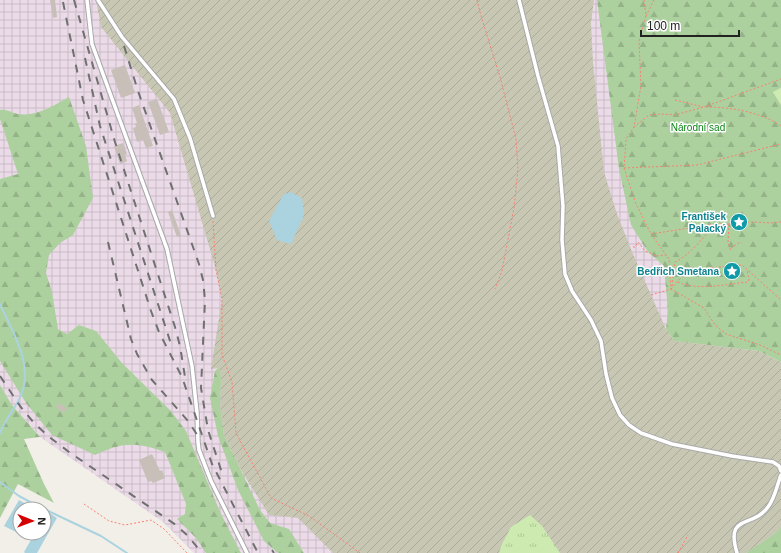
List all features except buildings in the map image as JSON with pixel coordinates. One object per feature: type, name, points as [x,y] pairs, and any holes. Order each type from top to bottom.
[{"type":"lane","points":[[87,0],[92,44],[167,249],[192,366],[198,413],[199,450],[211,481],[247,553]]},
{"type":"lane","points":[[98,0],[122,37],[174,99],[190,138],[213,216]]},
{"type":"lane","points":[[519,0],[538,76],[558,146],[563,206],[562,240],[565,274],[572,291],[591,320],[600,341],[612,398],[620,415],[629,425],[641,433],[653,438],[672,444],[773,462],[779,466],[781,471]]},
{"type":"lane","points":[[736,553],[734,536],[736,526],[761,514],[775,494],[781,475]]},
{"type":"path","points":[[477,0],[480,16],[500,76],[516,139],[518,169],[514,208],[504,263],[495,289]]},
{"type":"path","points":[[644,0],[646,16]]},
{"type":"path","points":[[634,127],[641,86],[638,41],[646,16],[654,0]]},
{"type":"path","points":[[672,289],[669,259],[651,234],[636,204],[624,168],[626,139],[634,127],[649,115],[675,115],[704,107],[781,79]]},
{"type":"path","points":[[675,100],[704,107],[719,107],[749,112],[781,126]]},
{"type":"path","points":[[624,168],[697,165],[781,144]]},
{"type":"path","points":[[213,216],[216,270],[222,299],[222,355],[232,382],[236,433],[271,498],[309,516],[360,553]]},
{"type":"path","points":[[651,234],[715,224],[734,225],[752,222],[781,222]]},
{"type":"path","points":[[672,289],[675,262],[685,257],[715,224]]},
{"type":"path","points":[[729,224],[728,242],[731,251]]},
{"type":"path","points":[[633,247],[635,247],[638,242],[645,251],[657,256],[666,255]]},
{"type":"path","points":[[730,249],[738,243],[742,243]]},
{"type":"path","points":[[651,295],[672,289],[685,273],[698,269],[742,265],[781,300]]},
{"type":"path","points":[[678,282],[683,284],[704,286],[722,286],[748,282],[749,280],[746,269]]},
{"type":"path","points":[[672,289],[704,308],[715,325],[726,334],[760,345],[781,355]]},
{"type":"path","points":[[84,504],[109,521],[125,525],[152,520],[164,529],[187,553]]},
{"type":"path","points":[[678,553],[688,535]]},
{"type":"shaded area","points":[[0,0],[601,0],[648,252],[664,266],[719,342],[781,362],[781,538],[772,553],[194,553],[163,522],[40,437],[12,405],[0,385]]},
{"type":"shaded area","points":[[96,0],[594,0],[591,23],[593,62],[604,172],[617,214],[666,329],[674,341],[759,351],[781,362],[781,527],[774,534],[746,553],[333,553],[298,518],[269,515],[241,470],[224,435],[220,407],[221,378],[219,368],[211,369],[222,299],[216,270],[170,113],[101,27]]},
{"type":"green space","name":"Národní sad","points":[[597,0],[781,0],[781,88],[773,92],[781,105],[781,362],[759,351],[674,341],[666,329],[668,311],[664,266],[648,252],[631,225],[619,169]]},
{"type":"green space","points":[[781,88],[781,105],[773,92]]},
{"type":"green space","points":[[69,97],[86,146],[93,198],[73,235],[60,243],[49,255],[46,273],[52,292],[58,329],[67,334],[79,325],[96,331],[122,363],[171,411],[186,431],[221,514],[241,553],[206,553],[196,538],[177,519],[185,514],[186,504],[165,452],[145,446],[129,445],[114,448],[95,455],[52,435],[26,403],[0,361],[0,179],[18,174],[0,119],[0,110],[18,114],[32,114],[45,110]]},
{"type":"green space","points":[[219,367],[221,378],[220,407],[224,435],[260,510],[270,523],[289,529],[304,553],[278,553],[264,541],[238,490],[218,436],[210,398],[215,371]]},
{"type":"green space","points":[[0,385],[12,405],[40,437],[24,439],[54,503],[18,484],[0,518]]},
{"type":"green space","points":[[530,515],[542,526],[560,553],[499,553],[511,527]]},
{"type":"green space","points":[[781,527],[781,553],[746,553],[774,534]]},
{"type":"water","points":[[290,192],[302,198],[304,215],[291,244],[277,240],[269,221],[283,195]]},
{"type":"water","points":[[12,512],[12,530],[4,526]]},
{"type":"water","points":[[52,515],[57,518],[52,527]]},
{"type":"water","points":[[30,541],[44,541],[37,553],[24,552]]},
{"type":"waterway","points":[[0,304],[20,348],[25,372],[21,395],[0,433]]},
{"type":"waterway","points":[[0,482],[28,501]]},
{"type":"waterway","points":[[52,513],[101,536],[127,553]]},
{"type":"railway","points":[[74,0],[115,142],[175,327],[185,377]]},
{"type":"railway","points":[[63,2],[83,100],[151,311],[159,332],[182,377],[212,464],[258,553]]},
{"type":"railway","points":[[124,46],[138,91],[199,264],[203,280],[205,300],[201,388],[208,430],[222,473]]},
{"type":"railway","points":[[85,58],[100,126],[172,347]]},
{"type":"railway","points":[[108,242],[131,339],[137,354],[152,380],[188,421],[198,436]]},
{"type":"railway","points":[[0,376],[20,406],[34,423],[48,436],[176,525],[188,536],[202,553]]},
{"type":"place","name":"František Palacký","points":[[739,222]]},
{"type":"place","name":"Bedřich Smetana","points":[[732,271]]}]
